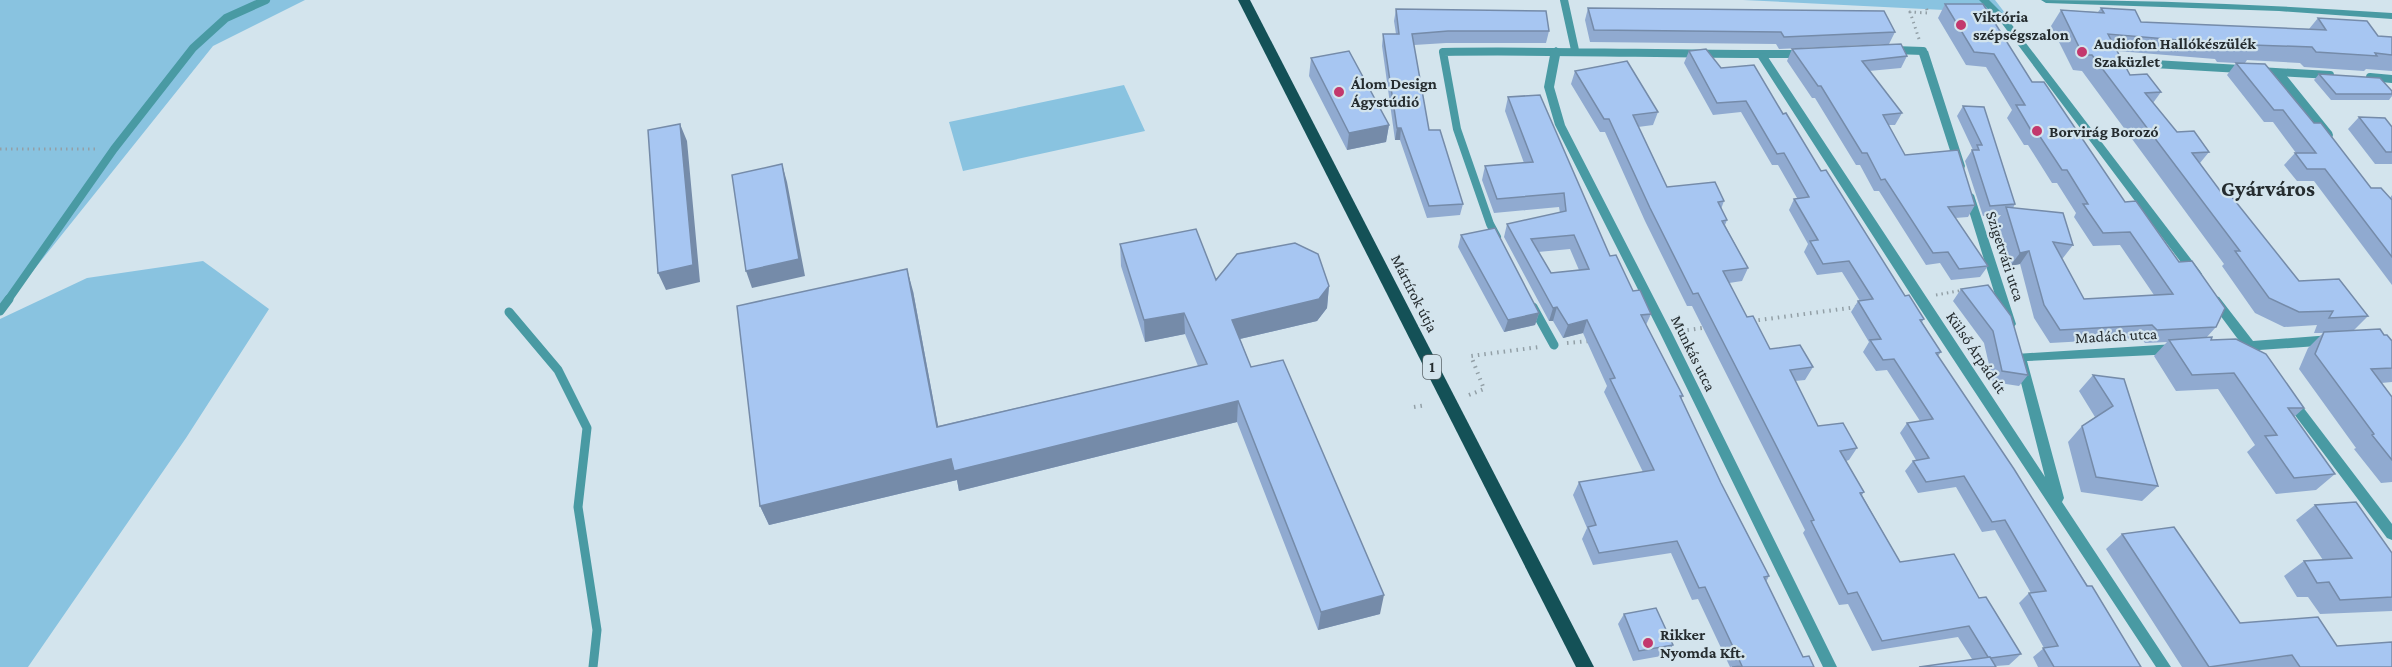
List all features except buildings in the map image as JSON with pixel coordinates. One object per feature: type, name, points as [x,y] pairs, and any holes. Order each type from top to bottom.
[{"type":"main road","name":"Mártírok útja","points":[[1244,0],[1584,667]]},
{"type":"street","points":[[1984,0],[2003,19],[2264,364]]},
{"type":"street","points":[[2046,0],[2279,8],[2392,16]]},
{"type":"street","name":"Munkás utca","points":[[1556,50],[1549,87],[1560,125],[1666,333],[1830,667]]},
{"type":"street","name":"Szigetvári utca","points":[[1923,51],[2017,346],[2059,507]]},
{"type":"street","name":"Külső Árpád út","points":[[1762,56],[1919,298],[2164,667]]},
{"type":"street","points":[[2278,72],[2335,144]]},
{"type":"street","points":[[2226,346],[2344,339]]},
{"type":"street","name":"Madách utca","points":[[2017,346],[2192,348]]},
{"type":"street","points":[[2285,393],[2392,534]]},
{"type":"lane","points":[[0,311],[114,149],[193,48],[226,18],[266,0]]},
{"type":"lane","points":[[1564,0],[1575,50]]},
{"type":"lane","points":[[1500,244],[1490,224],[1457,129],[1443,52],[1575,50],[1762,56],[1806,54]]},
{"type":"lane","points":[[1884,50],[1923,51]]},
{"type":"lane","points":[[2154,64],[2244,70]]},
{"type":"lane","points":[[2255,70],[2335,75]]},
{"type":"lane","points":[[2358,77],[2392,79]]},
{"type":"lane","points":[[1527,294],[1554,345]]},
{"type":"lane","points":[[509,312],[558,370],[587,428],[578,507],[597,630],[593,667]]},
{"type":"path","points":[[1923,51],[1910,12],[1929,13],[1926,7]]},
{"type":"path","points":[[0,149],[114,149]]},
{"type":"path","points":[[1919,298],[1997,284]]},
{"type":"path","points":[[1747,322],[1862,306]]},
{"type":"path","points":[[1666,333],[1712,327]]},
{"type":"path","points":[[1469,395],[1484,389],[1471,356],[1599,340]]},
{"type":"path","points":[[1414,407],[1426,405]]},
{"type":"shaded area","points":[[0,0],[305,0],[213,46],[0,312]]},
{"type":"shaded area","points":[[1743,0],[1995,0],[2005,13]]},
{"type":"shaded area","points":[[1124,85],[1145,131],[963,171],[949,122]]},
{"type":"shaded area","points":[[203,261],[269,309],[186,438],[28,667],[0,667],[0,319],[87,278]]},
{"type":"place","name":"Viktória szépségszalon","points":[[1961,25]]},
{"type":"place","name":"Audiofon Hallókészülék Szaküzlet","points":[[2082,52]]},
{"type":"place","name":"Álom Design Ágystúdió","points":[[1339,92]]},
{"type":"place","name":"Borvirág Borozó","points":[[2037,131]]},
{"type":"place","name":"Rikker Nyomda Kft.","points":[[1648,643]]},
{"type":"district","name":"Gyárváros","points":[[2268,188]]}]
